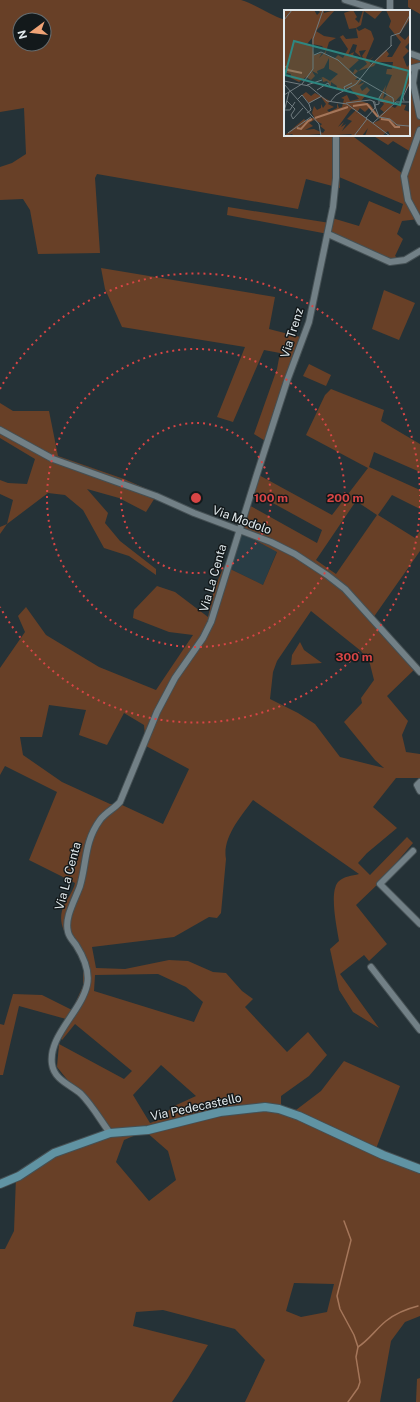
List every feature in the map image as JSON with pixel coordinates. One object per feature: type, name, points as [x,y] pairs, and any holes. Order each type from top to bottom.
[{"type":"street","points":[[345,0],[378,10]]},
{"type":"street","points":[[410,53],[420,57]]},
{"type":"street","points":[[415,68],[413,83],[420,116]]},
{"type":"street","points":[[420,130],[404,176],[407,194],[420,222]]},
{"type":"street","name":"Via Trenz","points":[[238,531],[287,382],[309,322],[316,283],[328,234],[336,178],[336,136]]},
{"type":"street","points":[[328,234],[390,262],[405,260],[420,251]]},
{"type":"street","name":"Via Modolo","points":[[0,430],[53,459],[156,496],[238,531],[271,542],[327,575],[345,589],[374,619],[420,672]]},
{"type":"street","name":"Via La Centa","points":[[110,1133],[82,1096],[56,1074],[52,1064],[55,1044],[79,1005],[87,984],[86,965],[77,946],[68,934],[66,923],[80,884],[86,850],[92,833],[109,810],[120,802],[158,712],[176,678],[203,638],[211,622],[238,531]]},
{"type":"street","points":[[420,782],[417,785],[420,791]]},
{"type":"street","points":[[413,851],[380,884],[420,924]]},
{"type":"street","points":[[371,967],[420,1030]]},
{"type":"street","name":"Via Pedecastello","points":[[0,1184],[19,1176],[54,1153],[110,1133],[138,1132],[220,1112],[271,1107],[299,1116],[383,1155],[420,1169]]},
{"type":"shaded area","points":[[0,0],[241,0],[253,5],[284,20],[284,136],[355,136],[354,137],[403,174],[411,152],[393,141],[388,145],[374,136],[410,136],[410,55],[420,60],[420,65],[416,66],[415,80],[418,97],[420,96],[420,220],[402,221],[397,234],[403,239],[395,256],[398,258],[392,265],[328,234],[227,215],[228,207],[330,223],[332,218],[359,226],[369,201],[400,214],[403,204],[339,177],[340,188],[306,179],[298,209],[97,174],[95,178],[100,253],[38,254],[30,210],[23,199],[0,200],[0,167],[12,163],[26,154],[24,108],[0,112]]},
{"type":"shaded area","points":[[408,0],[420,0],[420,14],[408,7]]},
{"type":"shaded area","points":[[101,268],[275,297],[269,329],[304,338],[267,442],[254,434],[277,369],[280,353],[264,350],[233,422],[217,417],[245,347],[122,327],[105,289]]},
{"type":"shaded area","points":[[384,290],[415,303],[399,340],[372,329]]},
{"type":"shaded area","points":[[309,364],[331,375],[326,386],[303,376]]},
{"type":"shaded area","points":[[331,389],[384,410],[381,421],[420,444],[420,472],[374,452],[369,467],[420,490],[420,509],[392,495],[378,515],[415,538],[420,531],[420,551],[373,618],[417,667],[387,696],[408,721],[402,735],[406,752],[420,754],[420,778],[396,778],[373,807],[397,828],[367,853],[358,863],[370,875],[407,837],[413,843],[379,883],[356,905],[387,944],[369,961],[364,955],[340,974],[379,1028],[353,1012],[339,990],[330,949],[339,941],[334,911],[335,887],[343,878],[359,874],[253,800],[243,813],[227,843],[221,913],[217,918],[209,917],[174,937],[92,947],[96,968],[125,969],[169,960],[188,961],[213,972],[226,973],[242,991],[253,999],[245,1007],[287,1052],[308,1032],[327,1055],[309,1076],[281,1096],[281,1106],[296,1110],[321,1091],[344,1061],[400,1086],[374,1154],[420,1171],[420,1316],[405,1322],[391,1341],[380,1402],[245,1402],[265,1360],[235,1329],[163,1310],[136,1312],[133,1326],[208,1345],[172,1402],[0,1402],[0,1249],[5,1249],[14,1231],[16,1177],[50,1151],[110,1133],[57,1067],[59,1044],[124,1079],[132,1071],[75,1024],[62,1040],[57,1033],[66,1019],[19,1006],[3,1075],[0,1075],[0,1024],[4,1025],[13,994],[42,995],[72,1010],[83,986],[83,971],[86,958],[70,940],[61,921],[64,905],[72,892],[75,883],[29,860],[57,792],[5,766],[0,775],[0,668],[25,632],[18,616],[26,607],[46,635],[99,667],[156,690],[193,635],[169,632],[133,618],[134,610],[157,586],[175,592],[208,617],[214,589],[224,566],[263,585],[277,552],[238,531],[247,504],[317,543],[322,530],[251,491],[257,474],[332,515],[368,468],[306,435],[325,395]],"holes":[[[356,501],[377,515],[336,574],[316,560]],[[311,611],[361,651],[370,664],[374,680],[361,698],[362,703],[344,722],[375,760],[384,768],[340,757],[315,724],[298,713],[270,699],[273,672],[277,661]],[[49,705],[86,710],[79,735],[107,745],[124,713],[144,725],[146,746],[189,769],[163,824],[122,805],[110,804],[62,782],[23,755],[20,737],[42,737]],[[158,974],[186,987],[203,1002],[194,1022],[94,991],[95,975]],[[161,1065],[196,1096],[172,1107],[161,1119],[150,1123],[133,1095]],[[145,1131],[168,1151],[176,1180],[149,1201],[116,1162],[124,1140]],[[294,1283],[334,1284],[327,1312],[301,1317],[286,1311]]]},
{"type":"shaded area","points":[[0,403],[13,411],[49,411],[58,456],[124,479],[156,493],[156,496],[146,512],[119,498],[87,489],[108,513],[105,523],[120,541],[156,569],[156,575],[129,556],[104,548],[83,510],[65,495],[48,493],[7,524],[13,500],[0,494],[0,480],[8,483],[27,484],[35,459],[0,438]]},
{"type":"shaded area","points":[[7,524],[0,534],[0,527]]},
{"type":"shaded area","points":[[238,531],[277,551],[263,585],[230,569]]},
{"type":"shaded area","points":[[300,642],[304,650],[322,663],[291,665],[292,655]]},
{"type":"shaded area","points":[[420,1378],[420,1402],[416,1402],[417,1379]]},
{"type":"waterway","points":[[344,1221],[351,1240],[337,1296],[340,1309],[354,1335],[358,1347],[356,1357],[360,1382],[358,1388],[348,1402]]},
{"type":"waterway","points":[[358,1347],[390,1318],[409,1308],[418,1306]]}]
